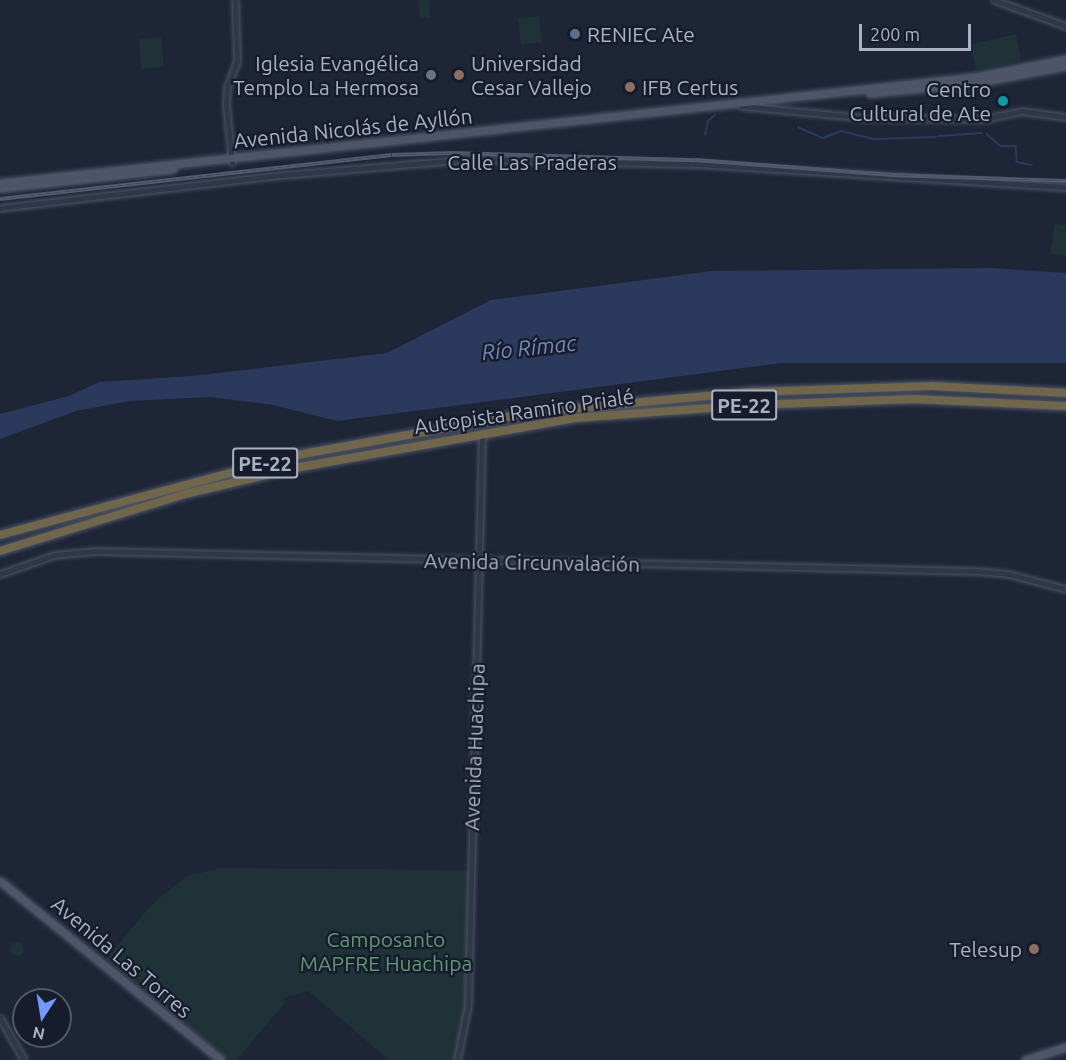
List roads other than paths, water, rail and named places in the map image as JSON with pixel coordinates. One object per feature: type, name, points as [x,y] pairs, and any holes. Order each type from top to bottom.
[{"type":"highway","name":"Autopista Ramiro Prialé","points":[[0,536],[187,482],[297,455],[534,412],[750,392],[932,386],[1063,393]]},
{"type":"highway","points":[[1062,406],[1054,398],[1063,393]]},
{"type":"highway","name":"Autopista Ramiro Prialé","points":[[0,550],[189,492],[482,432],[574,418],[751,405],[914,399],[1062,406]]},
{"type":"highway","points":[[482,432],[488,423],[534,412]]},
{"type":"main road","name":"Avenida Nicolás de Ayllón","points":[[0,188],[975,77],[1066,59]]},
{"type":"main road","name":"Avenida Nicolás de Ayllón","points":[[285,154],[974,83],[1066,66]]},
{"type":"main road","name":"Avenida Nicolás de Ayllón","points":[[0,183],[232,160]]},
{"type":"main road","name":"Avenida Las Torres","points":[[1,881],[215,1060]]},
{"type":"main road","name":"Avenida Las Torres","points":[[1,881],[221,1060]]},
{"type":"main road","points":[[1025,1060],[1066,1047]]},
{"type":"street","points":[[232,160],[226,105],[227,87],[237,61],[235,0]]},
{"type":"street","points":[[994,0],[1066,26]]},
{"type":"street","points":[[741,106],[866,118],[984,119],[1021,111],[1066,117]]},
{"type":"street","name":"Calle Las Praderas","points":[[0,208],[279,175],[470,159],[696,164],[1066,187]]},
{"type":"street","name":"Avenida Huachipa","points":[[457,1060],[468,1005],[481,560],[482,432]]},
{"type":"street","name":"Avenida Circunvalación","points":[[0,574],[54,555],[85,551],[984,572],[1041,580],[1066,589]]},
{"type":"street","points":[[0,1018],[24,1060]]},
{"type":"water","name":"Río Rímac","points":[[990,268],[1066,273],[1066,363],[782,363],[337,421],[273,405],[210,397],[130,401],[76,411],[0,439],[0,414],[69,396],[99,382],[192,376],[387,353],[491,300],[712,271]]},
{"type":"waterway","points":[[705,135],[708,121],[715,115]]},
{"type":"waterway","points":[[798,127],[823,138],[841,131],[874,139],[936,137]]},
{"type":"waterway","points":[[939,136],[982,133]]},
{"type":"waterway","points":[[987,134],[1001,146],[1016,146],[1017,162],[1032,165]]},
{"type":"railway","points":[[0,199],[392,155],[453,153],[696,160],[892,175],[1066,181]]},
{"type":"place","name":"RENIEC Ate","points":[[575,34]]},
{"type":"place","name":"Iglesia Evangélica Templo La Hermosa","points":[[431,75]]},
{"type":"place","name":"Universidad Cesar Vallejo","points":[[459,75]]},
{"type":"place","name":"IFB Certus","points":[[630,87]]},
{"type":"place","name":"Centro Cultural de Ate","points":[[1003,101]]},
{"type":"place","name":"Telesup","points":[[1034,949]]},
{"type":"park label","name":"Camposanto MAPFRE Huachipa","points":[[386,951]]}]
